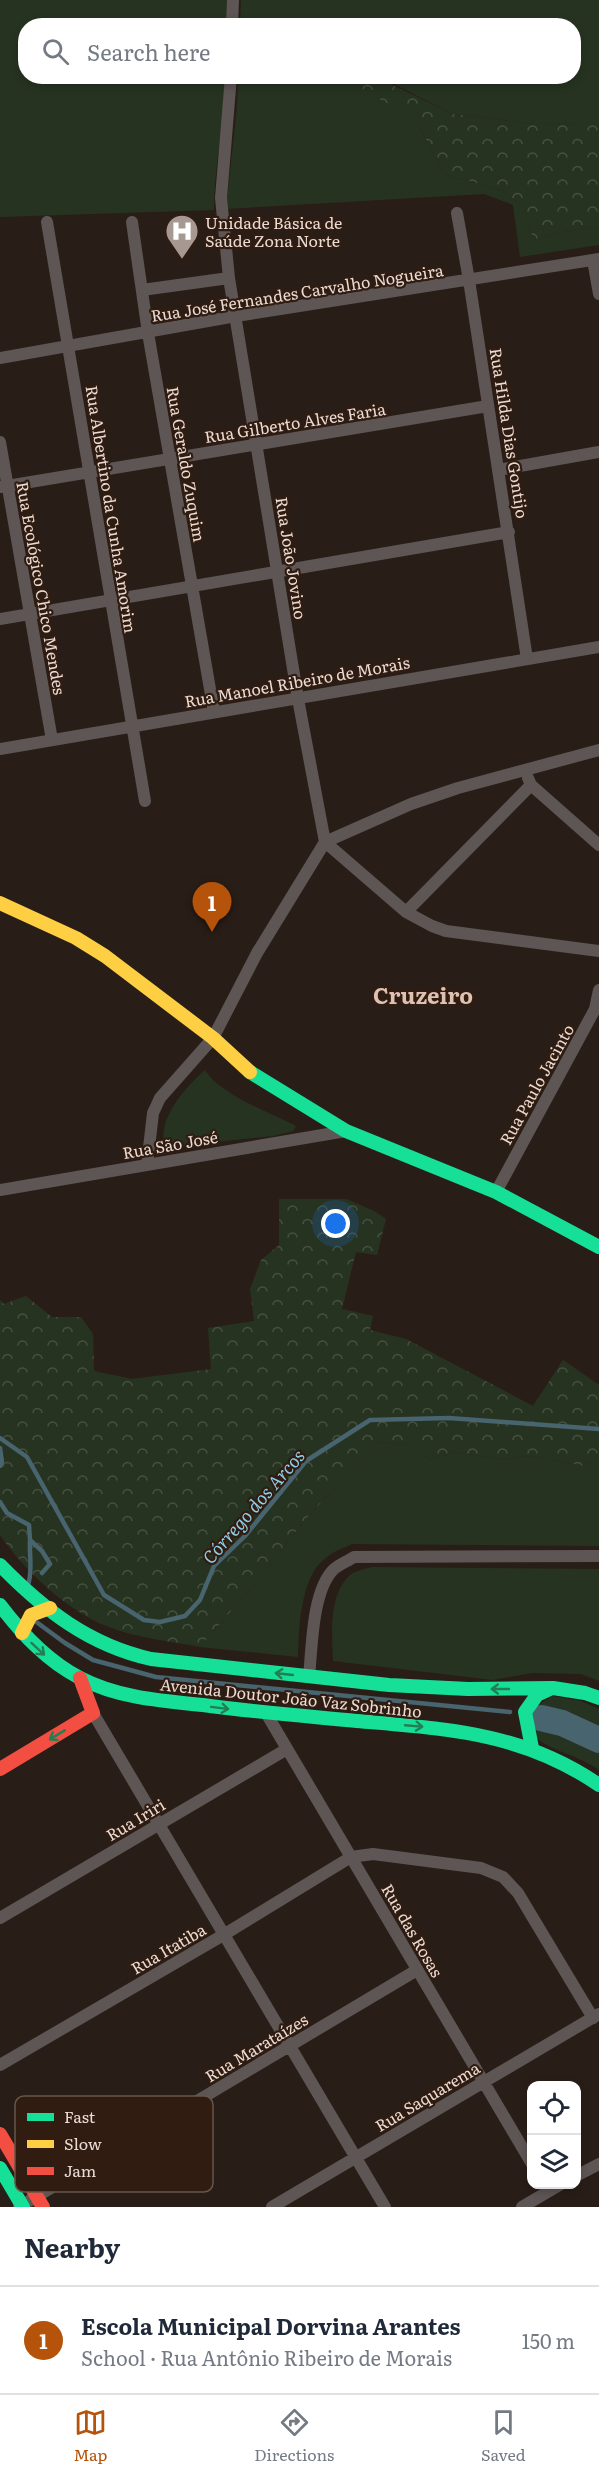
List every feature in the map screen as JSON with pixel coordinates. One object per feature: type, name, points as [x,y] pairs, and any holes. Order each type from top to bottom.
[{"type":"street","points":[[232,18],[233,0]]},
{"type":"street","name":"Rua João Jovino","points":[[230,84],[221,198],[229,278],[298,699],[325,842]]},
{"type":"street","name":"Rua Hilda Dias Gontijo","points":[[457,213],[470,280],[527,659]]},
{"type":"street","name":"Rua Albertino da Cunha Amorim","points":[[47,222],[91,472],[109,601],[145,801]]},
{"type":"street","name":"Rua Geraldo Zuquim","points":[[132,222],[169,459],[214,712]]},
{"type":"street","points":[[596,259],[599,294]]},
{"type":"street","name":"Rua José Fernandes Carvalho Nogueira","points":[[0,358],[236,316],[596,259]]},
{"type":"street","points":[[142,290],[229,278]]},
{"type":"street","name":"Rua Gilberto Alves Faria","points":[[4,487],[488,406]]},
{"type":"street","name":"Rua Ecológico Chico Mendes","points":[[0,442],[4,487],[52,740]]},
{"type":"street","points":[[498,470],[599,452]]},
{"type":"street","points":[[0,619],[509,532]]},
{"type":"street","name":"Rua Manoel Ribeiro de Morais","points":[[0,749],[599,647]]},
{"type":"street","points":[[147,1165],[153,1113],[160,1098],[213,1038],[262,944],[325,842],[411,804],[458,788],[599,750]]},
{"type":"street","points":[[525,770],[531,785],[599,845]]},
{"type":"street","points":[[406,912],[531,785]]},
{"type":"street","points":[[325,842],[406,912],[432,926],[446,931],[599,951]]},
{"type":"street","points":[[0,903],[76,938],[95,950],[213,1038],[241,1065],[265,1083],[346,1131],[496,1192],[599,1247]]},
{"type":"street","name":"Rua Paulo Jacinto","points":[[496,1192],[597,1010],[599,990]]},
{"type":"street","name":"Rua São José","points":[[0,1190],[346,1131]]},
{"type":"street","points":[[309,1677],[317,1607],[322,1590],[333,1569],[354,1557],[599,1556]]},
{"type":"street","name":"Avenida Doutor João Vaz Sobrinho","points":[[0,1565],[15,1581],[76,1628],[115,1650],[163,1661],[309,1677],[467,1689],[550,1689],[591,1694],[599,1698]]},
{"type":"street","name":"Avenida Doutor João Vaz Sobrinho","points":[[0,1605],[22,1633],[46,1656],[80,1678],[116,1692],[150,1699],[266,1713],[447,1730],[496,1737],[532,1748],[585,1773],[599,1785]]},
{"type":"street","points":[[22,1633],[24,1624],[31,1614],[50,1608]]},
{"type":"street","points":[[80,1678],[93,1713],[385,2207]]},
{"type":"street","points":[[532,1748],[525,1712],[537,1695],[550,1689]]},
{"type":"street","points":[[0,1768],[93,1713]]},
{"type":"street","name":"Rua das Rosas","points":[[266,1713],[527,2157]]},
{"type":"street","name":"Rua Iriri","points":[[0,1918],[287,1749]]},
{"type":"street","points":[[351,1857],[373,1854],[481,1868],[503,1877],[518,1893],[596,2016]]},
{"type":"street","name":"Rua Itatiba","points":[[0,2064],[225,1934],[351,1857]]},
{"type":"street","name":"Rua Marataízes","points":[[211,2096],[417,1970]]},
{"type":"street","name":"Rua Saquarema","points":[[272,2207],[596,2016]]},
{"type":"street","points":[[0,2134],[15,2160]]},
{"type":"street","points":[[581,2173],[599,2164]]},
{"type":"street","points":[[0,2168],[21,2206]]},
{"type":"street","points":[[522,2207],[545,2189]]},
{"type":"street","name":"Rua Marataízes","points":[[21,2206],[40,2202],[56,2192]]},
{"type":"green space","points":[[0,0],[228,0],[227,18],[18,18],[18,84],[226,84],[214,210],[0,217]]},
{"type":"green space","points":[[241,0],[599,0],[599,116],[585,123],[535,124],[453,114],[394,84],[581,84],[581,18],[240,18]]},
{"type":"green space","points":[[238,84],[365,84],[360,87],[417,121],[443,174],[502,190],[525,208],[533,240],[563,232],[599,227],[599,245],[520,257],[513,205],[484,194],[226,209]]},
{"type":"green space","points":[[364,84],[391,84],[453,114],[535,124],[584,123],[599,116],[599,227],[563,232],[533,240],[525,208],[502,190],[443,174],[417,121],[359,87]]},
{"type":"green space","points":[[205,1070],[212,1079],[233,1095],[296,1126],[293,1131],[273,1136],[163,1147],[164,1128],[170,1112],[186,1089]]},
{"type":"green space","points":[[279,1199],[346,1199],[386,1219],[377,1255],[356,1252],[342,1309],[373,1316],[370,1330],[406,1339],[533,1406],[563,1360],[599,1385],[599,1459],[583,1466],[530,1456],[500,1459],[452,1452],[430,1460],[408,1444],[377,1442],[305,1520],[263,1574],[200,1647],[142,1637],[109,1627],[63,1601],[34,1576],[0,1535],[0,1300],[4,1304],[26,1296],[52,1317],[81,1317],[93,1334],[94,1371],[132,1379],[211,1369],[208,1328],[254,1321],[250,1289],[261,1260],[279,1245]]},
{"type":"green space","points":[[377,1442],[408,1444],[430,1460],[452,1452],[500,1459],[530,1456],[583,1466],[599,1459],[599,1546],[352,1544],[327,1557],[311,1576],[303,1603],[298,1657],[200,1647],[263,1574],[305,1520]]},
{"type":"green space","points":[[372,1567],[599,1569],[599,1681],[581,1674],[532,1673],[493,1680],[333,1661],[333,1615],[338,1593],[350,1575]]},
{"type":"green space","points":[[552,1696],[581,1701],[599,1709],[599,1770],[548,1746],[533,1735],[537,1706]]},
{"type":"waterway","name":"Córrego dos Arcos","points":[[0,1438],[27,1457],[104,1595],[144,1620],[160,1622],[185,1616],[200,1600],[214,1566],[245,1536],[306,1461],[370,1420],[449,1418],[599,1429]]},
{"type":"waterway","points":[[0,1448],[2,1462],[0,1466]]},
{"type":"waterway","points":[[0,1502],[7,1513],[29,1525],[30,1540],[42,1551],[50,1564],[42,1573]]},
{"type":"waterway","points":[[28,1585],[31,1569],[30,1540]]},
{"type":"waterway","points":[[35,1621],[93,1660],[156,1677],[510,1712]]},
{"type":"waterway","points":[[541,1718],[562,1723],[599,1740]]},
{"type":"traffic: fast","points":[[250,1072],[346,1131],[496,1192],[599,1247]]},
{"type":"traffic: fast","points":[[0,1565],[33,1597],[69,1624],[107,1645],[151,1659],[389,1685],[468,1689],[553,1688],[585,1693],[599,1698]]},
{"type":"traffic: fast","points":[[0,1605],[26,1636],[57,1664],[80,1678],[109,1690],[156,1700],[422,1727],[483,1736],[541,1754],[570,1767],[599,1785]]},
{"type":"traffic: fast","points":[[532,1748],[525,1712],[537,1695],[550,1689]]},
{"type":"traffic: fast","points":[[0,2168],[23,2207]]},
{"type":"traffic: slow","points":[[0,903],[76,938],[105,956],[213,1038],[250,1072]]},
{"type":"traffic: slow","points":[[22,1633],[31,1615],[50,1608]]},
{"type":"traffic: jam","points":[[0,1769],[93,1713],[80,1678]]},
{"type":"traffic: jam","points":[[0,2134],[15,2159]]},
{"type":"traffic: jam","points":[[34,2192],[43,2207]]},
{"type":"place","name":"Unidade Básica de Saúde Zona Norte","points":[[182,260]]},
{"type":"place","name":"Escola Municipal Dorvina Arantes","points":[[212,932]]},
{"type":"district","name":"Cruzeiro","points":[[423,994]]}]
